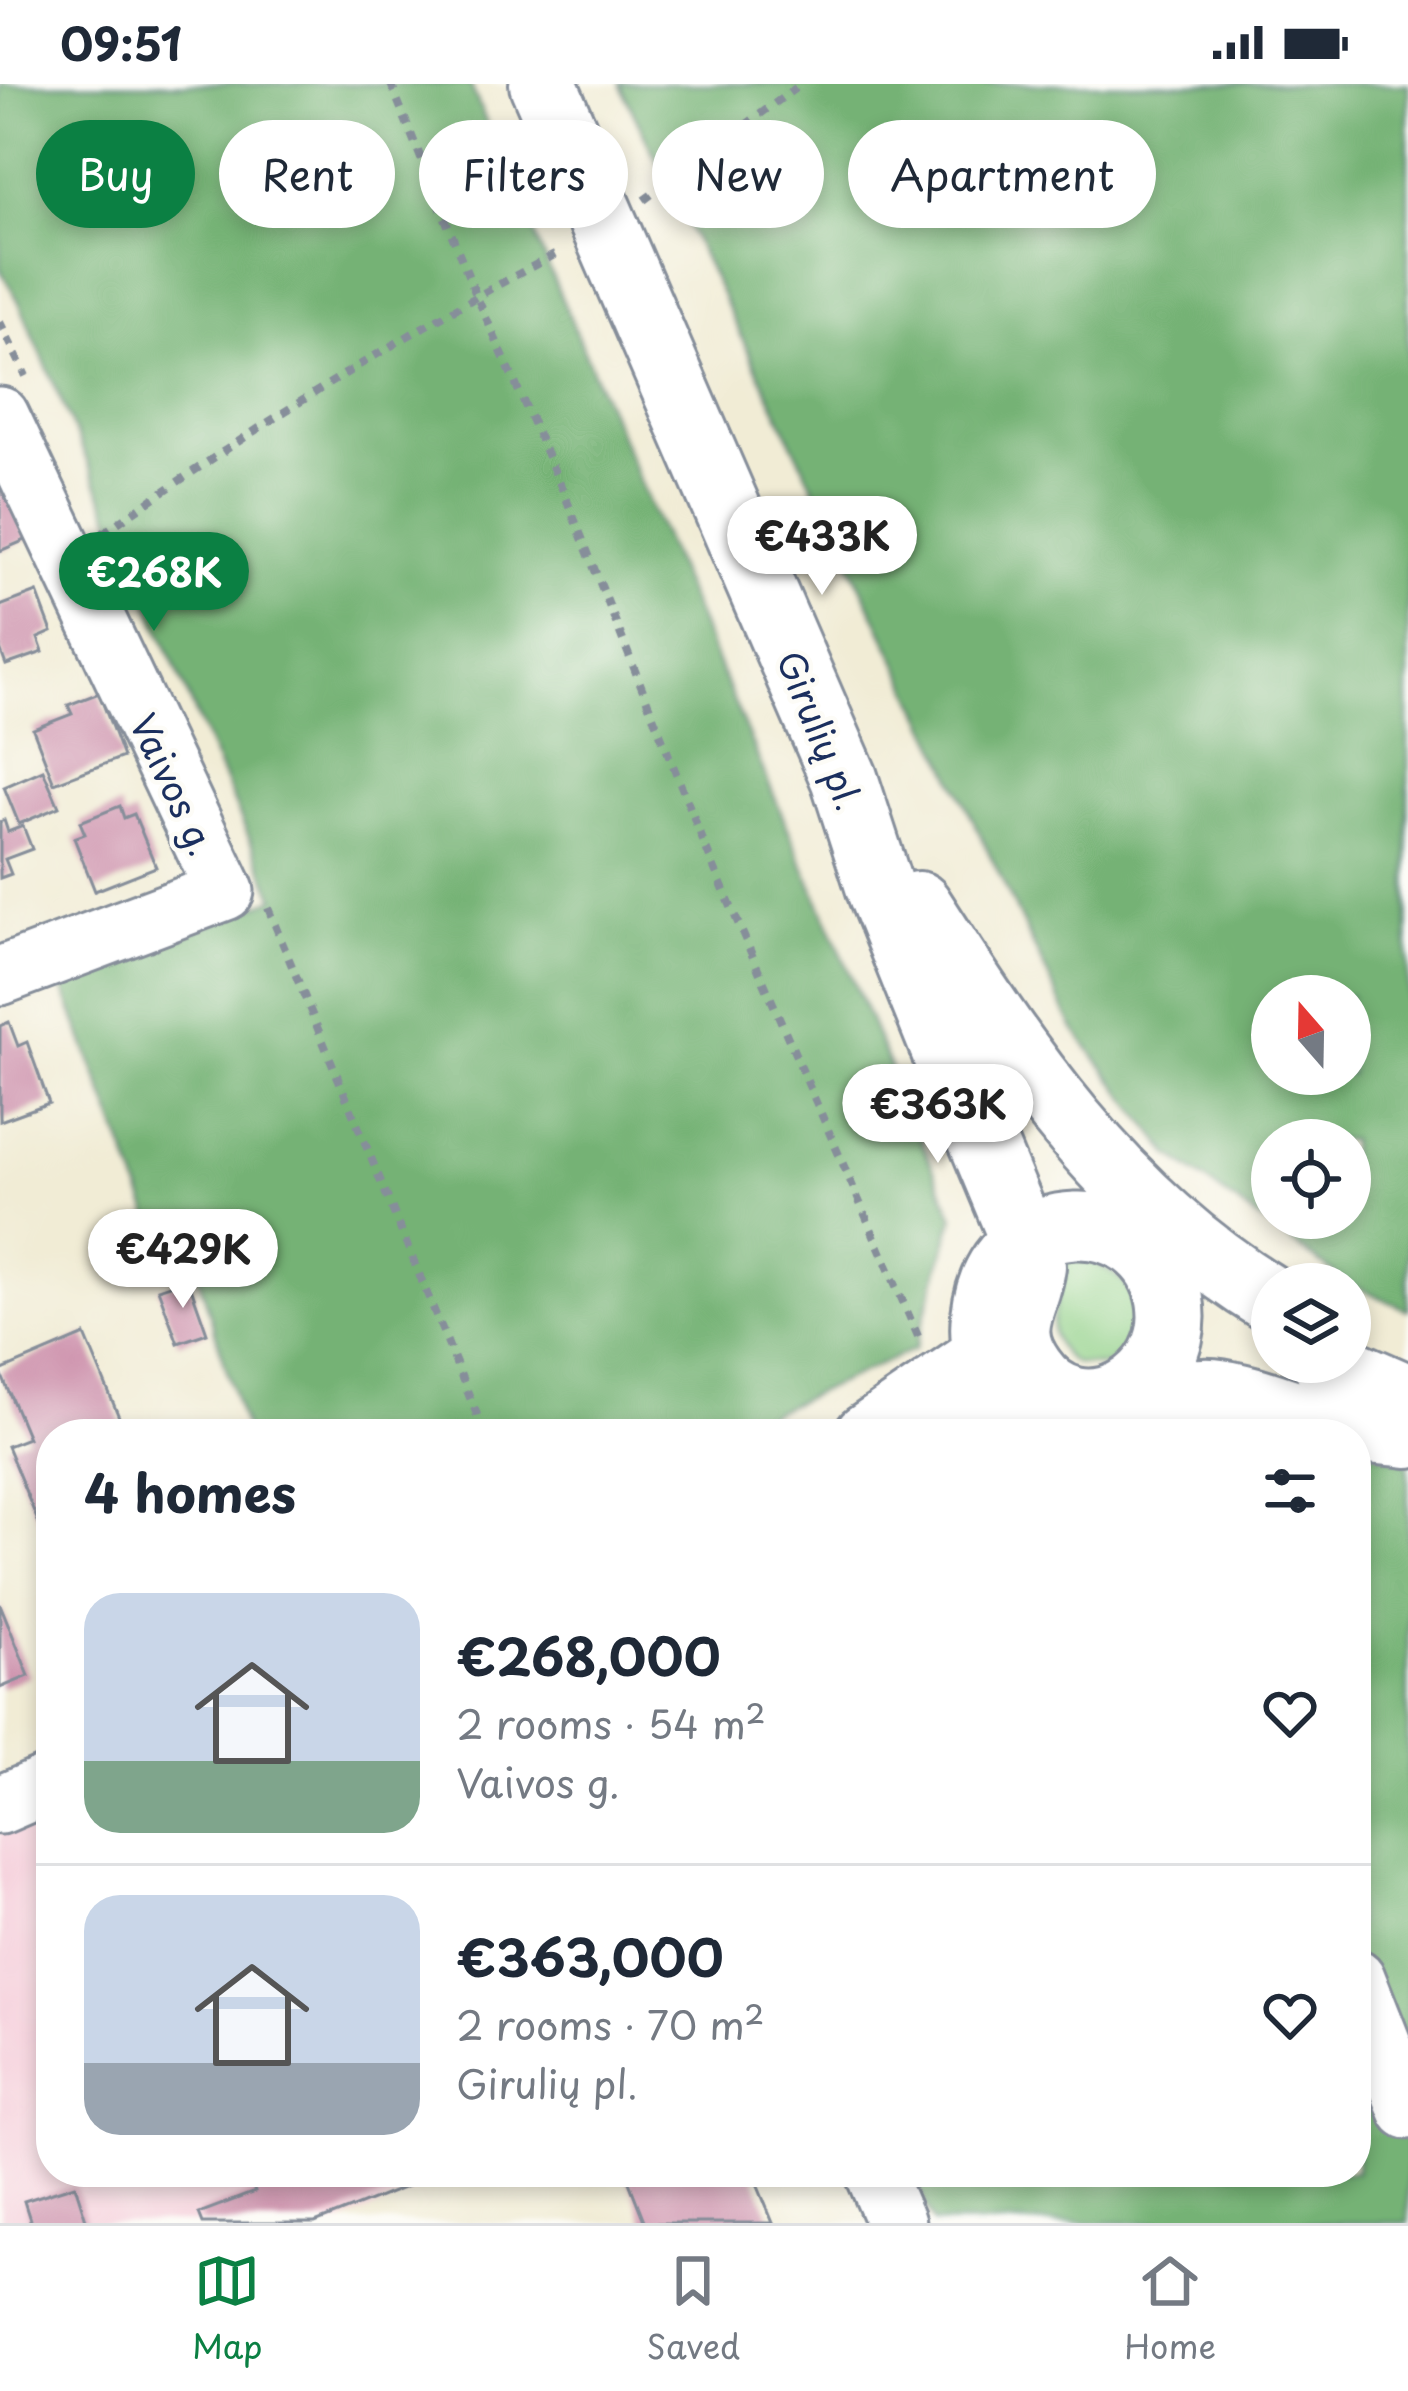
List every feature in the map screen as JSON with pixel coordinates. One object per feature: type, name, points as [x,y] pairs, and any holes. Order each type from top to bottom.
[{"type":"main road","name":"Girulių pl.","points":[[543,84],[558,120]]},
{"type":"main road","name":"Girulių pl.","points":[[605,228],[844,778],[881,892],[945,1051],[1033,1244],[1033,1264],[1016,1326],[1022,1355],[1039,1381],[1058,1395],[1094,1401],[1112,1398],[1136,1409],[1181,1395],[1211,1392],[1317,1407],[1356,1419]]},
{"type":"main road","points":[[844,778],[903,882],[1023,1065],[1077,1132],[1168,1223],[1251,1284]]},
{"type":"main road","points":[[903,882],[1056,1210],[987,1299],[980,1378],[1044,1419]]},
{"type":"main road","points":[[1033,1244],[1105,1229],[1142,1250],[1160,1272],[1170,1298],[1172,1327],[1136,1409]]},
{"type":"main road","points":[[1170,1298],[1251,1332]]},
{"type":"main road","points":[[1371,1354],[1408,1372]]},
{"type":"main road","points":[[1084,1419],[1136,1409],[1204,1360],[1408,1425]]},
{"type":"main road","points":[[1317,1407],[1408,1398]]},
{"type":"main road","name":"Girulių pl.","points":[[1371,1424],[1408,1435]]},
{"type":"street","name":"Vaivos g.","points":[[0,416],[225,891],[0,976]]},
{"type":"street","points":[[895,1419],[980,1378]]},
{"type":"street","points":[[918,1419],[980,1378]]},
{"type":"street","points":[[0,1804],[36,1789]]},
{"type":"street","points":[[1371,2016],[1408,2110]]},
{"type":"street","points":[[880,2187],[896,2223]]},
{"type":"path","points":[[391,84],[476,296],[564,493],[712,863],[980,1378]]},
{"type":"path","points":[[628,211],[802,84]]},
{"type":"path","points":[[67,558],[236,441],[476,296],[605,228]]},
{"type":"shaded area","points":[[36,1815],[36,2187],[425,2187],[341,2223],[0,2223],[0,1831]]},
{"type":"green space","points":[[0,84],[470,84],[485,120],[419,120],[419,228],[532,228],[954,1217],[915,1349],[757,1419],[241,1419],[198,1275],[170,1269],[62,984],[275,898],[18,300],[0,269]]},
{"type":"green space","points":[[620,84],[1408,84],[1408,1310],[1371,1293],[1371,1263],[1320,1263],[1287,1239],[1371,1239],[1371,1119],[1251,1119],[1251,1213],[1170,1155],[1073,1028],[689,228],[824,228],[824,120],[652,120],[652,151]]},
{"type":"green space","points":[[1063,1258],[1109,1270],[1134,1300],[1138,1317],[1134,1335],[1123,1352],[1103,1366],[1074,1363],[1055,1340]]},
{"type":"green space","points":[[1371,1452],[1408,1462],[1408,2223],[933,2223],[918,2187],[1371,2187]]},
{"type":"building","points":[[0,476],[28,539],[0,551]]},
{"type":"building","points":[[37,592],[52,632],[38,638],[43,652],[6,665],[0,649],[0,606]]},
{"type":"building","points":[[99,693],[123,757],[54,783],[33,729],[72,714],[68,705]]},
{"type":"building","points":[[43,770],[59,807],[19,824],[4,787]]},
{"type":"building","points":[[120,806],[124,818],[134,814],[156,867],[95,891],[74,838],[85,834],[80,822]]},
{"type":"building","points":[[4,820],[8,832],[23,826],[32,849],[5,859],[11,874],[0,878],[0,822]]},
{"type":"building","points":[[9,1022],[18,1046],[27,1042],[49,1103],[0,1121],[0,1026]]},
{"type":"building","points":[[188,1279],[207,1333],[178,1343],[158,1289]]},
{"type":"building","points":[[85,1335],[120,1419],[36,1419],[36,1517],[7,1446],[28,1438],[0,1371]]},
{"type":"building","points":[[0,1604],[29,1676],[0,1688]]},
{"type":"building","points":[[76,2187],[87,2223],[31,2223],[24,2201]]},
{"type":"building","points":[[253,2187],[405,2187],[315,2223],[203,2223],[199,2213],[255,2192]]},
{"type":"building","points":[[631,2187],[758,2187],[773,2223],[645,2223]]}]
